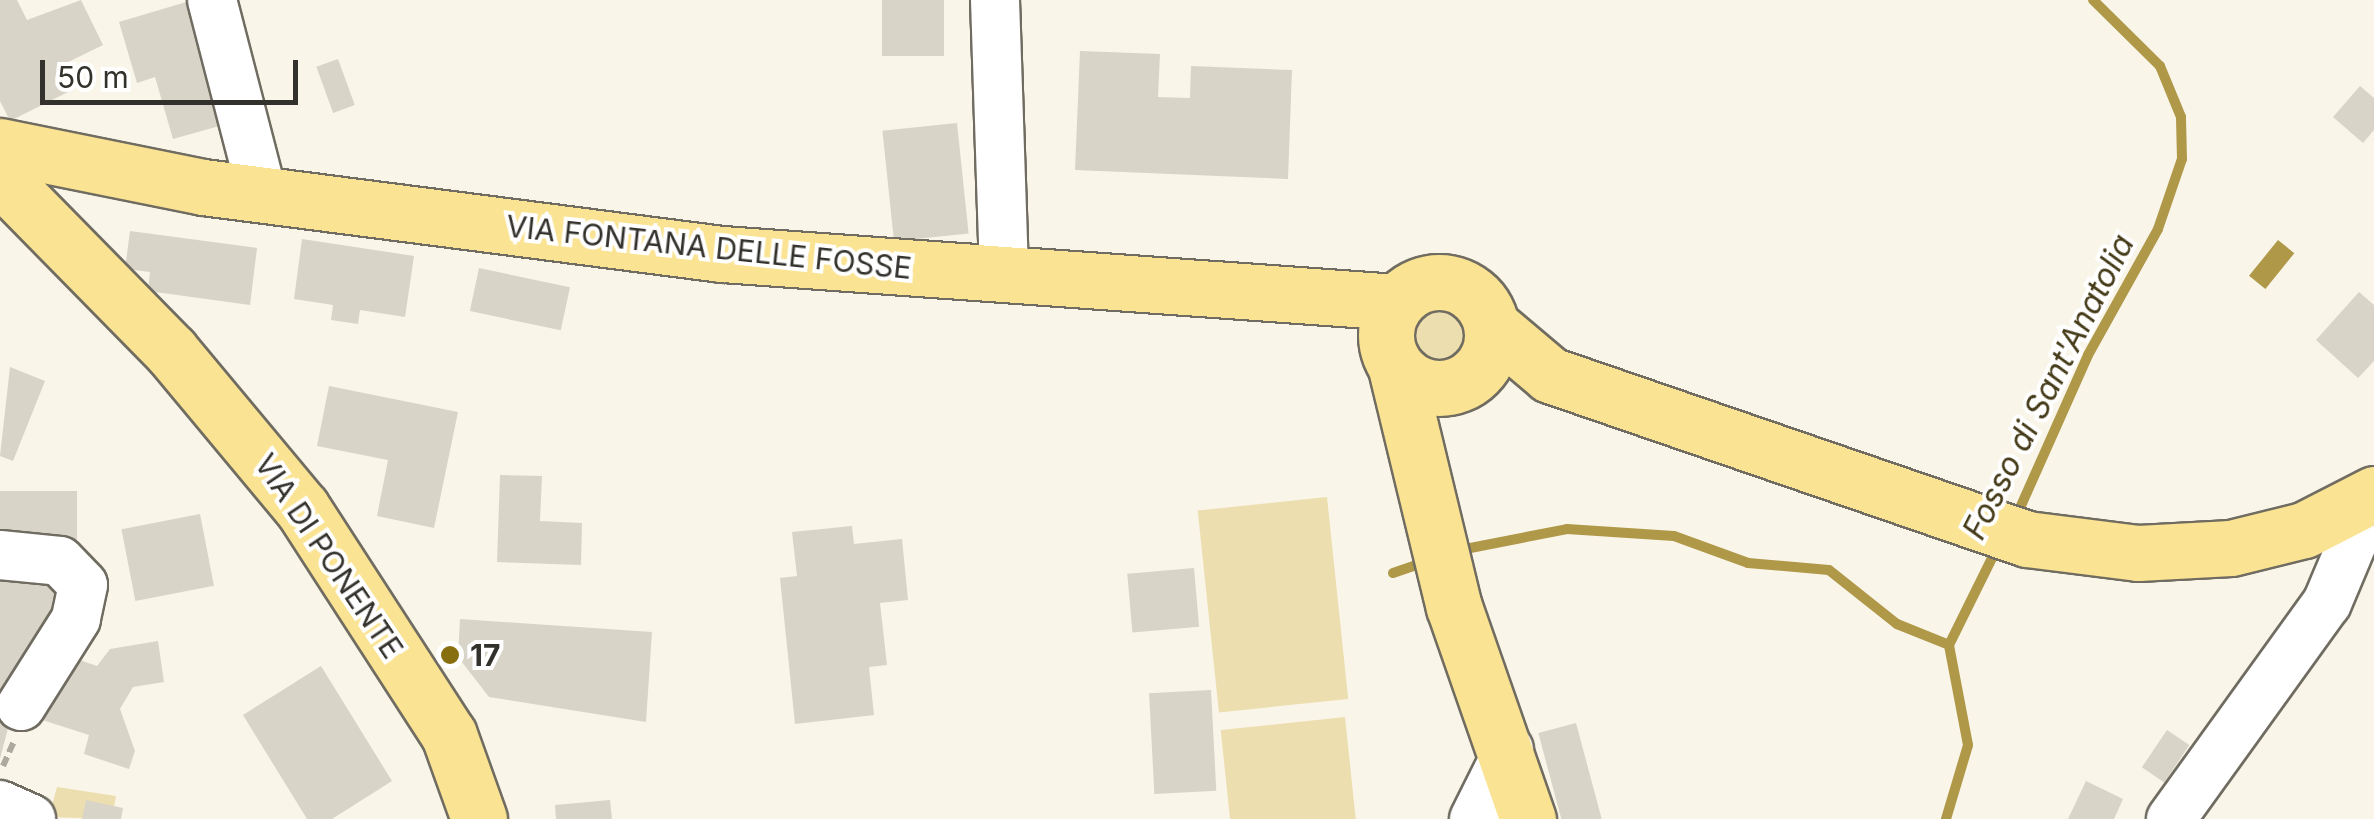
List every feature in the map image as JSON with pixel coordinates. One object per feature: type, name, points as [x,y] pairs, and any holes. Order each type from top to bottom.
[{"type":"main road","name":"VIA FONTANA DELLE FOSSE","points":[[0,146],[116,172],[262,194],[722,254],[1304,296],[1392,338],[1432,389],[1465,381],[1550,375]]},
{"type":"main road","name":"VIA FONTANA DELLE FOSSE","points":[[50,238],[48,188],[116,172]]},
{"type":"main road","points":[[0,177],[50,238]]},
{"type":"main road","name":"VIA DI PONENTE","points":[[50,238],[170,350],[302,508],[449,735],[478,819]]},
{"type":"main road","name":"VIA FONTANA DELLE FOSSE","points":[[1392,338],[1425,283],[1460,286],[1492,326],[1550,375],[1974,527],[2077,547],[2192,552],[2317,524],[2373,495]]},
{"type":"main road","points":[[1426,465],[1465,381],[1489,355],[1492,326]]},
{"type":"main road","points":[[1392,338],[1426,465],[1433,527],[1454,608],[1510,749],[1528,819]]},
{"type":"street","points":[[212,0],[262,194]]},
{"type":"street","points":[[995,0],[1004,272]]},
{"type":"street","points":[[2171,819],[2327,603],[2373,495]]},
{"type":"street","points":[[0,555],[73,568],[80,608],[21,706]]},
{"type":"street","points":[[1474,819],[1510,749]]},
{"type":"street","points":[[0,805],[31,819]]},
{"type":"shaded area","points":[[2278,240],[2294,253],[2265,289],[2249,276]]},
{"type":"shaded area","points":[[1437,300],[1462,310],[1472,335],[1462,360],[1437,370],[1412,360],[1402,335],[1412,310]]},
{"type":"shaded area","points":[[1327,497],[1348,699],[1219,712],[1198,511]]},
{"type":"shaded area","points":[[1345,717],[1356,819],[1230,819],[1221,730]]},
{"type":"shaded area","points":[[57,787],[116,796],[112,819],[49,817]]},
{"type":"building","points":[[0,0],[17,0],[27,20],[81,0],[103,45],[58,67],[70,91],[10,121],[0,101]]},
{"type":"building","points":[[193,0],[223,125],[173,139],[155,77],[137,83],[119,22]]},
{"type":"building","points":[[882,0],[944,0],[944,56],[882,56]]},
{"type":"building","points":[[1080,51],[1160,54],[1158,97],[1190,98],[1191,66],[1292,70],[1288,179],[1075,170]]},
{"type":"building","points":[[338,59],[355,105],[333,113],[316,67]]},
{"type":"building","points":[[2360,86],[2374,98],[2374,130],[2363,143],[2333,117]]},
{"type":"building","points":[[957,123],[969,233],[894,241],[882,131]]},
{"type":"building","points":[[130,231],[257,248],[250,305],[148,291],[150,272],[125,269]]},
{"type":"building","points":[[302,239],[414,256],[405,317],[360,310],[358,324],[331,320],[333,305],[294,299]]},
{"type":"building","points":[[479,268],[570,287],[561,330],[470,311]]},
{"type":"building","points":[[2359,292],[2374,305],[2374,361],[2358,378],[2316,340]]},
{"type":"building","points":[[10,367],[45,381],[13,461],[0,456]]},
{"type":"building","points":[[329,386],[458,412],[434,528],[377,516],[388,460],[317,446]]},
{"type":"building","points":[[500,475],[542,476],[540,521],[582,523],[581,565],[497,562]]},
{"type":"building","points":[[0,491],[77,491],[77,555],[0,555]]},
{"type":"building","points":[[200,514],[214,586],[135,601],[121,529]]},
{"type":"building","points":[[852,526],[854,544],[902,539],[908,600],[880,603],[887,665],[869,667],[874,715],[795,724],[780,578],[797,576],[792,532]]},
{"type":"building","points":[[1194,568],[1199,627],[1132,633],[1127,574]]},
{"type":"building","points":[[0,575],[57,582],[51,635],[22,674],[0,759]]},
{"type":"building","points":[[460,619],[652,632],[646,722],[489,697],[458,657]]},
{"type":"building","points":[[158,641],[164,682],[133,687],[120,709],[135,751],[129,769],[84,754],[89,735],[30,716],[68,656],[97,666],[110,649]]},
{"type":"building","points":[[321,666],[392,781],[332,819],[307,819],[243,715]]},
{"type":"building","points":[[1211,690],[1216,791],[1154,794],[1149,693]]},
{"type":"building","points":[[1576,723],[1602,819],[1561,819],[1538,733]]},
{"type":"building","points":[[2167,730],[2189,745],[2164,782],[2142,767]]},
{"type":"building","points":[[2086,781],[2123,799],[2114,819],[2068,819]]},
{"type":"building","points":[[86,800],[123,808],[121,819],[82,819]]},
{"type":"building","points":[[610,800],[612,819],[556,819],[555,805]]},
{"type":"waterway","name":"Fosso di Sant'Anatolia","points":[[2016,517],[2088,355],[2158,229],[2182,159],[2181,117],[2160,66],[2093,0]]},
{"type":"waterway","points":[[1455,551],[1567,529],[1674,536],[1748,563],[1829,570],[1897,624],[1949,645]]},
{"type":"waterway","name":"Fosso di Sant'Anatolia","points":[[1946,819],[1968,745],[1949,645],[1997,548]]},
{"type":"waterway","points":[[1393,573],[1425,562]]},
{"type":"place","name":"17","points":[[450,655]]}]
